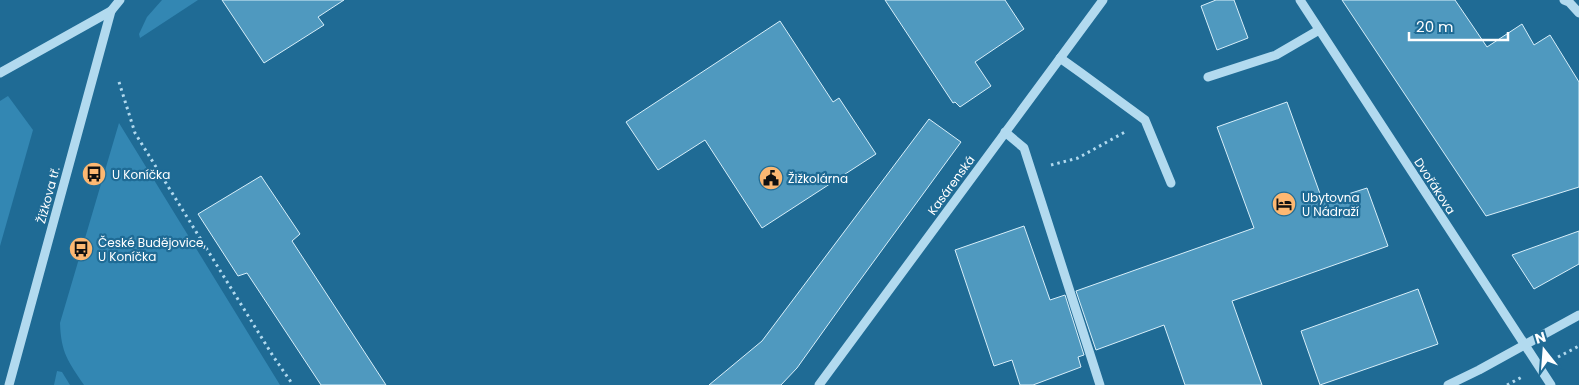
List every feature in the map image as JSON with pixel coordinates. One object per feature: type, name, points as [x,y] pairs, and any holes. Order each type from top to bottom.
[{"type":"street","name":"Žižkova tř.","points":[[0,73],[111,11],[120,0]]},
{"type":"street","name":"Kasárenská","points":[[819,385],[1103,0]]},
{"type":"street","name":"Dvořákova","points":[[1300,0],[1551,385]]},
{"type":"street","points":[[1564,0],[1569,2],[1579,13]]},
{"type":"street","name":"Žižkova tř.","points":[[8,385],[111,11]]},
{"type":"street","points":[[1208,77],[1276,55],[1319,30]]},
{"type":"street","points":[[1060,58],[1082,72],[1145,120],[1171,183]]},
{"type":"street","points":[[1005,132],[1024,148],[1100,385]]},
{"type":"street","points":[[1448,385],[1579,315]]},
{"type":"path","points":[[118,82],[135,133],[272,356],[293,385]]},
{"type":"path","points":[[1032,170],[1078,158],[1145,120]]},
{"type":"path","points":[[1571,350],[1579,346]]},
{"type":"path","points":[[1507,385],[1515,381]]},
{"type":"shaded area","points":[[162,0],[198,0],[140,38],[139,34],[147,17]]},
{"type":"shaded area","points":[[8,96],[33,130],[0,246],[0,101]]},
{"type":"shaded area","points":[[119,123],[280,385],[84,385],[66,356],[60,323]]},
{"type":"shaded area","points":[[57,371],[62,372],[70,385],[54,385]]},
{"type":"building","points":[[222,0],[344,0],[318,17],[324,25],[264,63]]},
{"type":"building","points":[[885,0],[1005,0],[1024,29],[975,62],[991,86],[960,107],[955,102],[953,103]]},
{"type":"building","points":[[1216,0],[1234,0],[1248,38],[1217,50],[1201,6]]},
{"type":"building","points":[[1342,0],[1455,0],[1487,47],[1522,24],[1534,45],[1550,35],[1579,82],[1579,187],[1486,216]]},
{"type":"building","points":[[780,21],[833,102],[839,98],[876,154],[762,228],[705,140],[658,170],[626,122]]},
{"type":"building","points":[[1287,102],[1323,202],[1367,188],[1388,246],[1232,301],[1262,385],[1185,385],[1164,325],[1096,350],[1076,291],[1254,228],[1217,127]]},
{"type":"building","points":[[929,119],[961,142],[797,368],[781,385],[709,385],[762,341]]},
{"type":"building","points":[[261,176],[300,234],[292,241],[386,385],[321,385],[247,273],[238,276],[198,214]]},
{"type":"building","points":[[1024,226],[1050,300],[1065,295],[1084,355],[1078,357],[1081,367],[1033,385],[1020,385],[1012,360],[994,366],[955,250]]},
{"type":"building","points":[[1579,231],[1579,264],[1534,289],[1512,255]]},
{"type":"building","points":[[1418,289],[1438,344],[1320,385],[1301,331]]},
{"type":"place","name":"U Koníčka","points":[[94,174]]},
{"type":"place","name":"Žižkolárna","points":[[771,178]]},
{"type":"place","name":"Ubytovna U Nádraží","points":[[1284,204]]},
{"type":"place","name":"České Budějovice, U Koníčka","points":[[81,249]]}]
